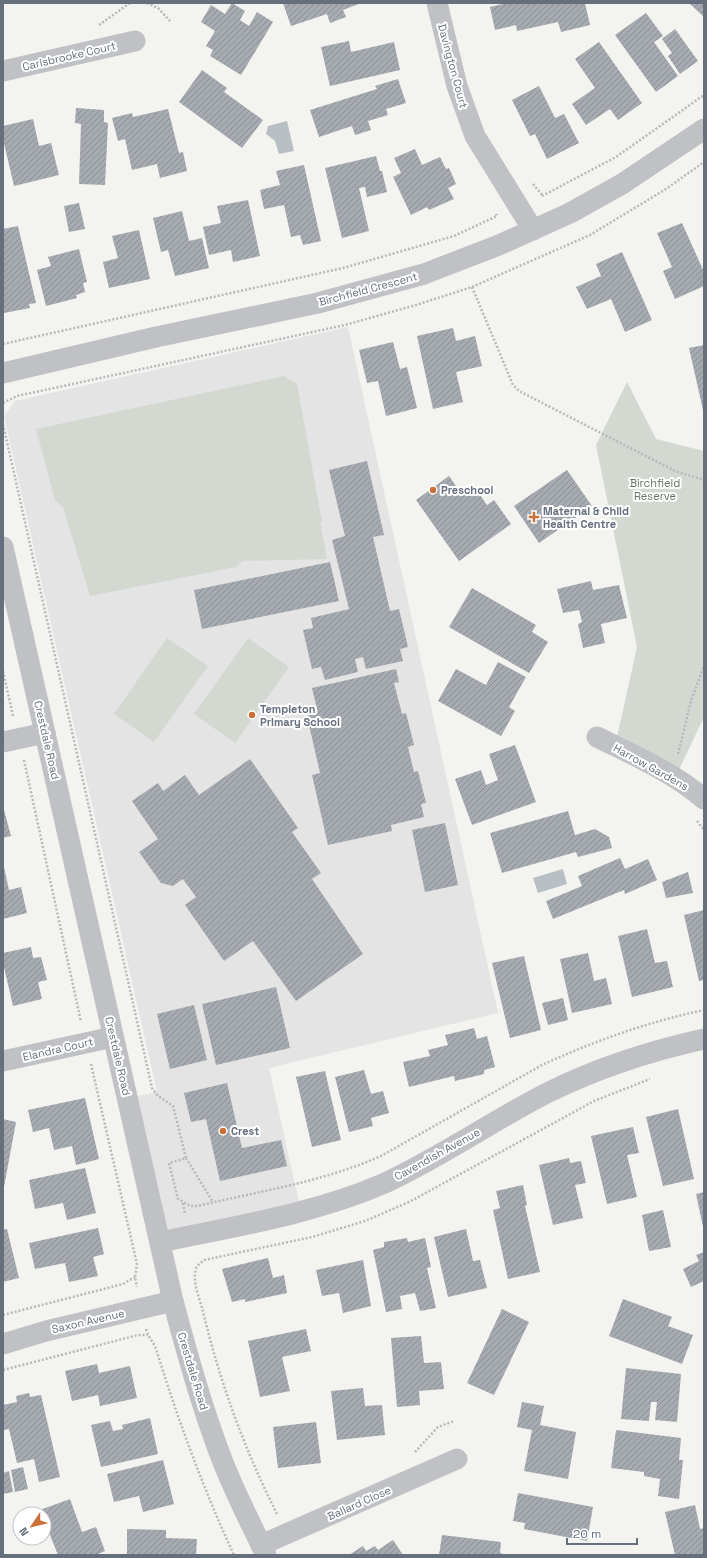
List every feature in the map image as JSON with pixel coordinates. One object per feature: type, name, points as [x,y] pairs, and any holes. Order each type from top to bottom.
[{"type":"street","name":"Davington Court","points":[[437,3],[456,86],[473,131],[533,230]]},
{"type":"street","name":"Carisbrooke Court","points":[[3,71],[135,41]]},
{"type":"street","name":"Birchfield Crescent","points":[[3,373],[156,337],[318,303],[389,285],[446,266],[533,230],[602,196],[653,164],[704,129]]},
{"type":"street","name":"Crestdale Road","points":[[3,547],[173,1301],[213,1436],[240,1502],[264,1550]]},
{"type":"street","points":[[3,742],[45,733]]},
{"type":"street","name":"Harrow Gardens","points":[[597,737],[676,778],[704,799]]},
{"type":"street","name":"Elandra Court","points":[[3,1061],[113,1037]]},
{"type":"street","name":"Cavendish Avenue","points":[[160,1242],[295,1213],[357,1194],[406,1172],[547,1093],[584,1077],[646,1054],[704,1039]]},
{"type":"street","name":"Saxon Avenue","points":[[3,1344],[46,1331],[173,1301]]},
{"type":"street","name":"Ballard Close","points":[[264,1550],[457,1459]]},
{"type":"path","points":[[147,3],[158,8],[170,21]]},
{"type":"path","points":[[530,180],[543,196],[616,157],[704,95]]},
{"type":"path","points":[[3,344],[343,268],[454,236],[497,216]]},
{"type":"path","points":[[472,287],[513,385],[519,391],[675,471],[704,480]]},
{"type":"path","points":[[3,424],[152,1088],[158,1096],[173,1106],[186,1158],[213,1202]]},
{"type":"path","points":[[677,759],[691,701],[704,666]]},
{"type":"path","points":[[3,671],[14,721]]},
{"type":"path","points":[[24,762],[82,1025]]},
{"type":"path","points":[[183,1203],[194,1207],[329,1176],[359,1166],[381,1156],[542,1065],[569,1053],[650,1023],[704,1010]]},
{"type":"path","points":[[89,1060],[137,1264],[135,1277],[137,1288]]},
{"type":"path","points":[[186,1158],[169,1163],[176,1195],[183,1203],[186,1215]]},
{"type":"path","points":[[196,1260],[197,1266],[194,1277],[230,1407],[242,1439],[276,1513],[284,1510]]},
{"type":"path","points":[[3,1315],[123,1284],[135,1277]]},
{"type":"path","points":[[3,1370],[138,1335],[148,1335],[154,1342],[173,1404],[202,1483],[234,1555]]},
{"type":"path","points":[[413,1454],[438,1427],[454,1421]]},
{"type":"shaded area","points":[[287,121],[294,151],[279,154],[275,141],[266,134],[268,126]]},
{"type":"shaded area","name":"Templeton Primary School","points":[[348,327],[498,1013],[269,1068],[301,1211],[160,1242],[127,1098],[157,1092],[4,416],[15,401]]},
{"type":"shaded area","points":[[563,869],[567,884],[538,893],[533,878]]},
{"type":"green space","points":[[284,376],[297,384],[322,522],[320,522],[327,559],[243,561],[236,567],[90,596],[63,507],[55,500],[36,429]]},
{"type":"green space","name":"Birchfield Reserve","points":[[627,382],[656,439],[704,451],[704,717],[675,778],[615,746],[637,647],[596,445]]},
{"type":"green space","points":[[167,638],[208,666],[154,742],[114,714]]},
{"type":"green space","points":[[248,638],[289,667],[235,743],[194,714]]},
{"type":"building","points":[[232,3],[245,11],[240,20],[249,26],[257,12],[273,22],[241,75],[210,56],[213,50],[206,46],[215,31],[201,22],[211,5],[225,14]]},
{"type":"building","points":[[283,3],[361,3],[343,10],[346,17],[330,23],[327,14],[291,26]]},
{"type":"building","points":[[507,3],[585,3],[590,25],[561,32],[558,22],[517,31],[516,25],[495,30],[490,7]]},
{"type":"building","points":[[689,3],[704,3],[704,17]]},
{"type":"building","points":[[646,13],[663,36],[654,42],[678,76],[656,92],[615,35]]},
{"type":"building","points":[[675,29],[698,61],[680,74],[668,56],[672,53],[662,39]]},
{"type":"building","points":[[349,41],[351,52],[394,42],[400,70],[330,86],[321,47]]},
{"type":"building","points":[[599,42],[642,103],[618,120],[610,109],[586,125],[572,104],[595,88],[575,59]]},
{"type":"building","points":[[202,70],[227,88],[224,92],[263,120],[242,148],[179,102]]},
{"type":"building","points":[[398,79],[406,103],[386,109],[388,115],[368,121],[371,130],[355,135],[352,126],[319,137],[310,110],[377,89],[375,86]]},
{"type":"building","points":[[539,86],[555,118],[564,114],[579,143],[547,159],[535,134],[530,136],[512,100]]},
{"type":"building","points":[[76,108],[104,110],[104,122],[108,123],[105,185],[79,184],[81,124],[75,123]]},
{"type":"building","points":[[168,109],[179,153],[183,152],[187,171],[160,178],[157,164],[132,170],[125,139],[118,141],[112,118],[132,113],[133,117]]},
{"type":"building","points":[[33,119],[39,146],[51,143],[59,175],[14,186],[3,139],[3,126]]},
{"type":"building","points":[[415,149],[422,165],[440,157],[446,169],[449,168],[456,184],[448,188],[454,199],[429,210],[427,207],[411,215],[393,177],[401,173],[394,158]]},
{"type":"building","points":[[376,156],[380,171],[382,171],[387,192],[367,197],[365,187],[359,188],[369,231],[342,238],[325,168]]},
{"type":"building","points":[[304,165],[321,241],[303,245],[300,235],[291,237],[284,205],[264,209],[260,190],[280,185],[276,171]]},
{"type":"building","points":[[248,200],[260,256],[233,262],[231,250],[209,255],[203,227],[221,223],[217,206]]},
{"type":"building","points":[[79,203],[85,229],[69,232],[64,206]]},
{"type":"building","points":[[182,211],[189,241],[202,238],[209,268],[175,276],[168,250],[161,252],[153,218]]},
{"type":"building","points":[[682,223],[704,272],[704,286],[675,299],[663,271],[672,267],[657,233]]},
{"type":"building","points":[[18,226],[36,303],[29,304],[30,308],[4,313],[3,229]]},
{"type":"building","points":[[139,230],[150,279],[109,288],[103,262],[118,258],[112,236]]},
{"type":"building","points":[[79,249],[87,282],[83,283],[85,292],[76,295],[77,298],[46,306],[37,270],[51,266],[48,257]]},
{"type":"building","points":[[622,252],[652,320],[625,332],[611,299],[587,309],[576,287],[601,276],[596,264]]},
{"type":"building","points":[[453,328],[456,341],[475,336],[482,366],[456,372],[463,402],[433,409],[417,336]]},
{"type":"building","points":[[393,342],[400,369],[407,367],[417,408],[386,416],[378,381],[367,383],[359,350]]},
{"type":"building","points":[[704,345],[704,410],[703,410],[689,348]]},
{"type":"building","points":[[367,461],[384,535],[373,537],[390,611],[399,609],[408,647],[400,649],[403,661],[366,669],[363,657],[355,659],[358,672],[325,680],[321,667],[312,669],[303,630],[313,628],[311,618],[349,609],[332,540],[345,536],[329,470]]},
{"type":"building","points":[[567,470],[592,506],[539,543],[514,506]]},
{"type":"building","points":[[449,476],[461,493],[473,485],[487,505],[494,500],[511,524],[459,561],[416,500]]},
{"type":"building","points":[[330,562],[339,601],[202,629],[194,590]]},
{"type":"building","points":[[591,581],[593,590],[619,585],[627,618],[601,624],[605,643],[583,648],[578,624],[582,622],[579,610],[563,613],[557,589]]},
{"type":"building","points":[[472,588],[536,625],[532,632],[548,642],[529,673],[449,627]]},
{"type":"building","points":[[498,662],[526,677],[509,707],[515,711],[501,736],[438,701],[456,669],[486,685]]},
{"type":"building","points":[[396,669],[399,682],[394,683],[402,714],[406,713],[414,745],[408,747],[414,772],[418,771],[426,803],[421,804],[424,817],[391,825],[392,831],[328,845],[312,775],[320,773],[307,716],[318,713],[312,688]]},
{"type":"building","points":[[515,745],[536,802],[472,825],[455,779],[481,770],[486,785],[498,780],[489,754]]},
{"type":"building","points":[[250,759],[298,828],[292,832],[321,873],[312,879],[363,954],[296,1001],[253,941],[224,961],[185,905],[196,897],[183,879],[173,886],[161,883],[139,852],[158,839],[132,801],[158,783],[163,791],[185,775],[199,795]]},
{"type":"building","points":[[3,806],[11,836],[3,838]]},
{"type":"building","points":[[568,811],[575,835],[595,829],[609,837],[612,848],[578,857],[576,852],[502,873],[490,833]]},
{"type":"building","points":[[445,823],[458,885],[425,892],[412,830]]},
{"type":"building","points":[[620,858],[625,869],[648,859],[657,880],[625,894],[624,890],[553,919],[546,901],[582,886],[578,876]]},
{"type":"building","points":[[4,867],[9,890],[21,887],[27,913],[3,919]]},
{"type":"building","points":[[688,872],[693,893],[666,898],[662,882]]},
{"type":"building","points":[[704,910],[704,980],[699,981],[684,915]]},
{"type":"building","points":[[647,929],[655,963],[667,961],[673,987],[632,997],[618,936]]},
{"type":"building","points":[[31,947],[33,958],[41,957],[47,980],[38,982],[42,999],[13,1006],[3,963],[3,953]]},
{"type":"building","points":[[588,953],[594,981],[606,978],[612,1004],[572,1013],[560,959]]},
{"type":"building","points":[[524,956],[541,1030],[510,1038],[492,963]]},
{"type":"building","points":[[276,987],[290,1048],[216,1065],[202,1004]]},
{"type":"building","points":[[563,998],[568,1020],[548,1025],[542,1003]]},
{"type":"building","points":[[194,1005],[207,1060],[170,1069],[157,1014]]},
{"type":"building","points":[[474,1028],[477,1039],[487,1036],[495,1067],[484,1070],[484,1074],[455,1081],[454,1076],[409,1087],[403,1062],[430,1056],[428,1050],[448,1045],[445,1035]]},
{"type":"building","points":[[364,1070],[371,1094],[383,1091],[389,1113],[371,1118],[373,1126],[349,1132],[335,1077]]},
{"type":"building","points":[[325,1071],[341,1140],[312,1147],[296,1077]]},
{"type":"building","name":"Crest","points":[[227,1083],[242,1148],[281,1140],[287,1166],[220,1181],[206,1119],[191,1122],[184,1093]]},
{"type":"building","points":[[85,1098],[99,1159],[76,1165],[72,1146],[54,1150],[49,1128],[33,1132],[28,1110]]},
{"type":"building","points":[[678,1109],[694,1179],[663,1186],[646,1117]]},
{"type":"building","points":[[3,1119],[16,1122],[4,1187],[3,1187]]},
{"type":"building","points":[[633,1127],[639,1153],[627,1155],[637,1197],[607,1204],[591,1136]]},
{"type":"building","points":[[569,1158],[570,1163],[581,1161],[586,1183],[575,1185],[583,1218],[553,1225],[539,1165]]},
{"type":"building","points":[[85,1168],[96,1213],[67,1220],[63,1203],[35,1209],[29,1180]]},
{"type":"building","points":[[523,1185],[527,1205],[525,1206],[540,1272],[508,1279],[493,1210],[500,1208],[496,1191]]},
{"type":"building","points":[[704,1192],[704,1227],[703,1227],[696,1194]]},
{"type":"building","points":[[663,1210],[671,1247],[649,1251],[642,1215]]},
{"type":"building","points":[[98,1228],[104,1254],[93,1257],[98,1276],[69,1282],[65,1263],[35,1269],[29,1243]]},
{"type":"building","points":[[7,1229],[19,1278],[3,1282],[3,1230]]},
{"type":"building","points":[[466,1229],[473,1261],[480,1260],[487,1288],[448,1297],[434,1237]]},
{"type":"building","points":[[407,1238],[408,1242],[425,1238],[431,1267],[427,1268],[436,1308],[420,1311],[415,1293],[400,1296],[402,1309],[386,1312],[373,1250],[384,1247],[384,1242]]},
{"type":"building","points":[[704,1252],[704,1281],[691,1287],[683,1269],[699,1261],[696,1255]]},
{"type":"building","points":[[268,1258],[273,1278],[284,1275],[287,1293],[245,1302],[245,1299],[232,1302],[222,1269]]},
{"type":"building","points":[[363,1260],[371,1306],[343,1313],[339,1293],[322,1296],[316,1270]]},
{"type":"building","points":[[623,1299],[672,1317],[668,1326],[693,1335],[682,1364],[609,1336]]},
{"type":"building","points":[[502,1309],[529,1322],[494,1395],[467,1383]]},
{"type":"building","points":[[306,1329],[311,1351],[282,1357],[290,1391],[260,1397],[248,1341]]},
{"type":"building","points":[[421,1336],[424,1363],[441,1362],[444,1389],[419,1391],[420,1405],[397,1407],[391,1338]]},
{"type":"building","points":[[97,1364],[99,1373],[130,1366],[137,1398],[100,1406],[98,1395],[72,1401],[65,1371]]},
{"type":"building","points":[[626,1368],[681,1374],[677,1422],[655,1420],[657,1402],[651,1402],[649,1421],[621,1419]]},
{"type":"building","points":[[363,1388],[365,1406],[382,1405],[385,1435],[337,1440],[331,1391]]},
{"type":"building","points":[[29,1393],[30,1397],[41,1395],[60,1477],[39,1482],[34,1459],[17,1463],[9,1429],[3,1430],[3,1405],[17,1402],[16,1396]]},
{"type":"building","points":[[522,1402],[544,1406],[540,1425],[576,1432],[568,1479],[524,1471],[532,1430],[517,1427]]},
{"type":"building","points":[[150,1418],[158,1454],[101,1467],[91,1425],[110,1421],[113,1431],[123,1429],[122,1425]]},
{"type":"building","points":[[316,1422],[321,1463],[278,1468],[273,1427]]},
{"type":"building","points":[[616,1430],[681,1438],[679,1460],[683,1460],[679,1499],[658,1496],[660,1479],[644,1476],[644,1472],[611,1468]]},
{"type":"building","points":[[163,1460],[174,1504],[143,1512],[139,1496],[114,1502],[107,1474]]},
{"type":"building","points":[[23,1467],[28,1489],[15,1492],[11,1470]]},
{"type":"building","points":[[9,1471],[13,1492],[3,1494],[3,1473]]},
{"type":"building","points":[[518,1493],[593,1507],[587,1541],[524,1529],[525,1523],[513,1521]]},
{"type":"building","points":[[70,1499],[82,1532],[96,1527],[105,1551],[96,1555],[58,1555],[52,1540],[51,1506]]},
{"type":"building","points":[[695,1505],[700,1529],[704,1528],[704,1555],[675,1555],[665,1512]]},
{"type":"building","points":[[127,1529],[166,1530],[166,1538],[197,1539],[196,1555],[127,1555]]},
{"type":"building","points":[[442,1535],[501,1542],[500,1553],[506,1555],[439,1555]]},
{"type":"building","points":[[393,1540],[403,1555],[349,1555],[363,1546],[366,1551],[375,1546],[378,1550]]},
{"type":"place","name":"Preschool","points":[[433,490]]},
{"type":"place","name":"Maternal & Child Health Centre","points":[[534,517]]},
{"type":"place","name":"Templeton Primary School","points":[[252,715]]},
{"type":"place","name":"Crest","points":[[223,1131]]}]
